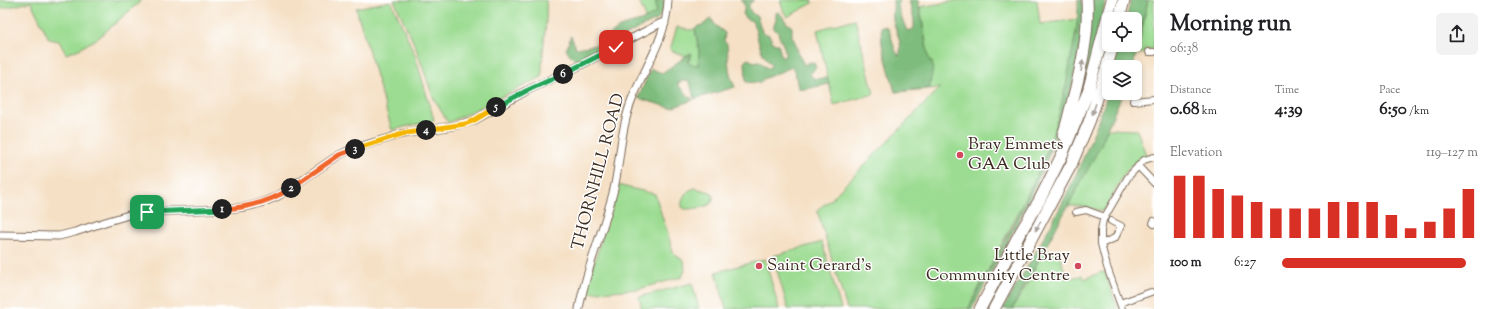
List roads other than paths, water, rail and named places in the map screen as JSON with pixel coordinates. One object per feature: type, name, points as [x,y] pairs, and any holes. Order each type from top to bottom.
[{"type":"highway","points":[[1020,233],[1065,130],[1081,71],[1088,16],[1087,0]]},
{"type":"highway","points":[[980,309],[1020,233],[1039,201],[1062,155],[1088,92],[1112,0]]},
{"type":"highway","points":[[1121,12],[1124,0]]},
{"type":"highway","points":[[994,309],[1071,165],[1089,122],[1111,52]]},
{"type":"street","name":"THORNHILL ROAD","points":[[579,309],[586,277],[604,226],[614,189],[620,145],[629,108],[656,50],[665,24],[668,0]]},
{"type":"street","points":[[0,235],[59,236],[132,214],[224,209],[246,207],[261,203],[278,196],[339,155],[352,149],[402,134],[453,126],[473,121],[526,91],[577,67],[661,23],[665,24]]},
{"type":"street","points":[[1133,101],[1154,99]]},
{"type":"street","points":[[1151,292],[1121,306],[1105,263],[1101,244],[1101,230],[1105,217],[1128,177],[1144,160],[1154,156]]},
{"type":"street","points":[[1138,166],[1154,183]]},
{"type":"street","points":[[1076,212],[1086,210],[1105,217]]},
{"type":"street","points":[[1101,244],[1116,238],[1120,226],[1111,221]]},
{"type":"place","name":"Bray Emmets GAA Club","points":[[960,155]]},
{"type":"place","name":"Saint Gerard's","points":[[759,266]]},
{"type":"place","name":"Little Bray Community Centre","points":[[1078,266]]}]
